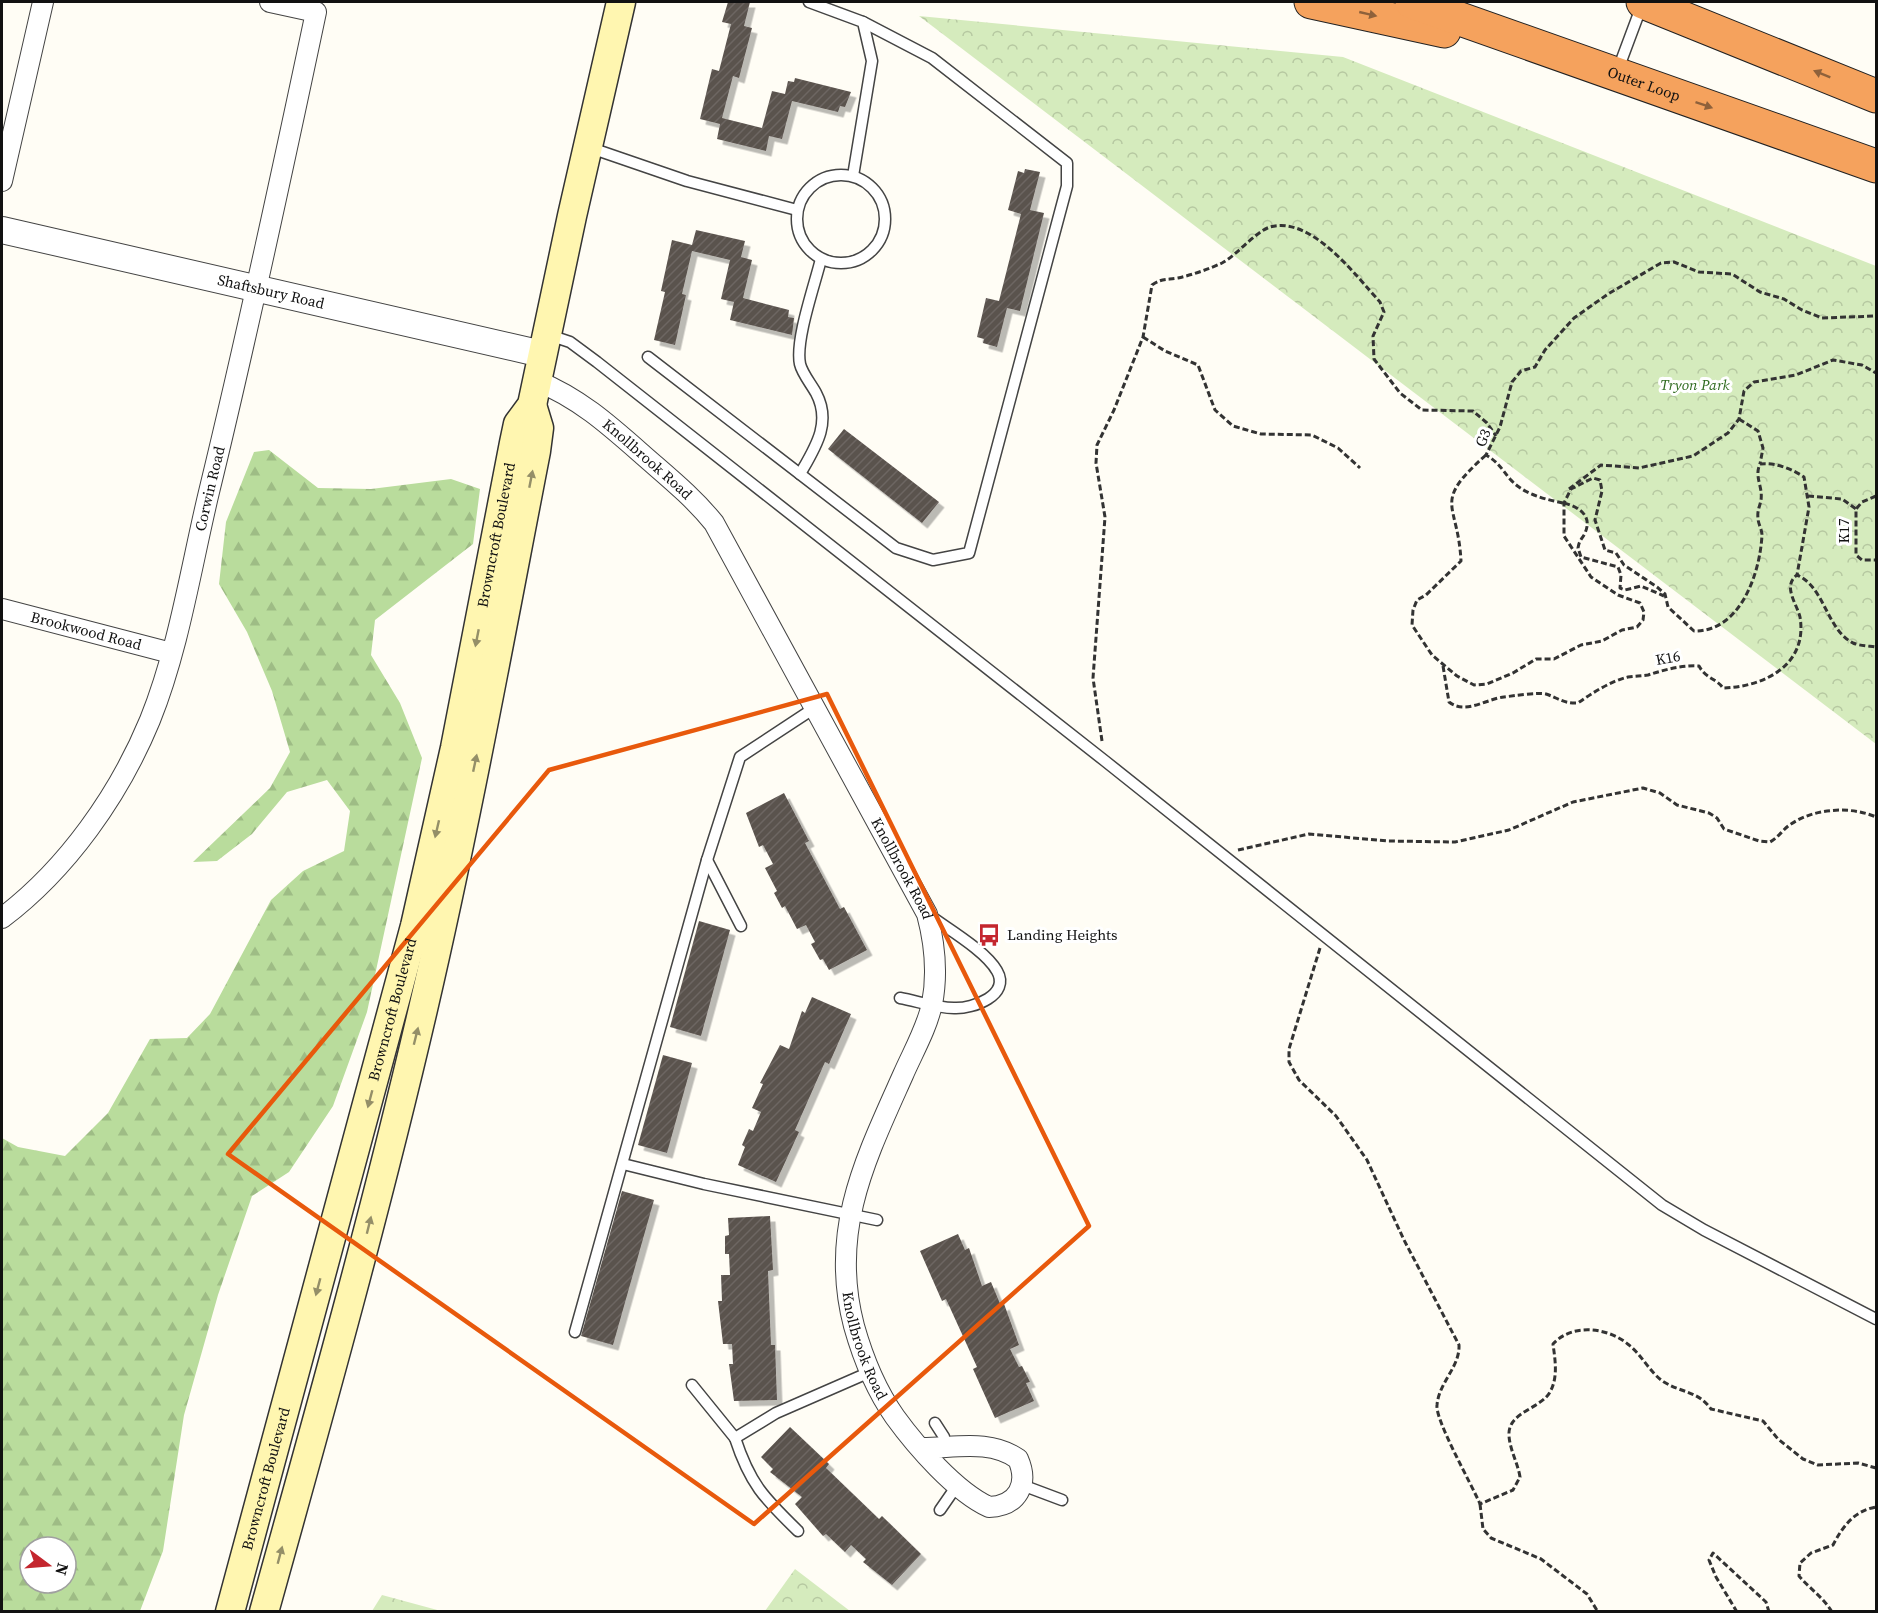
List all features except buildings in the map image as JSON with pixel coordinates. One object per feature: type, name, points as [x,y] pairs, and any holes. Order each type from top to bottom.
[{"type":"highway","points":[[1311,2],[1613,72]]},
{"type":"highway","name":"Outer Loop","points":[[1412,2],[1876,166]]},
{"type":"highway","points":[[1643,2],[1876,96]]},
{"type":"main road","name":"Browncroft Boulevard","points":[[264,1611],[314,1370],[455,748],[503,562],[518,424],[539,369],[621,2]]},
{"type":"main road","name":"Browncroft Boulevard","points":[[230,1611],[314,1370]]},
{"type":"street","points":[[2,182],[43,2]]},
{"type":"street","name":"Corwin Road","points":[[2,918],[42,882],[79,843],[113,791],[150,720],[171,653],[259,287],[316,12],[270,2]]},
{"type":"street","name":"Shaftsbury Road","points":[[2,230],[259,287],[539,369]]},
{"type":"street","name":"Knollbrook Road","points":[[539,369],[592,410],[706,512],[721,532],[927,914],[935,954],[932,1004],[867,1156],[849,1214],[844,1271],[848,1301],[870,1372],[885,1403],[922,1448],[978,1502],[989,1507],[1010,1503],[1018,1495],[1022,1485]]},
{"type":"street","name":"Brookwood Road","points":[[2,609],[171,653]]},
{"type":"street","points":[[922,1448],[985,1445],[1010,1453],[1018,1459],[1023,1470],[1022,1485]]},
{"type":"lane","points":[[648,357],[896,548],[933,560],[969,553],[1067,186],[1067,163],[932,58],[863,22],[809,2]]},
{"type":"lane","points":[[1613,72],[1643,2]]},
{"type":"lane","points":[[853,176],[872,61],[863,22]]},
{"type":"lane","points":[[587,147],[687,181],[797,210]]},
{"type":"lane","points":[[832,176],[853,176],[866,183],[880,200],[885,221],[882,235],[874,248],[863,257],[842,262],[821,259],[809,250],[801,238],[797,225],[797,210],[803,196],[812,185],[832,176]]},
{"type":"lane","points":[[800,474],[818,444],[825,421],[818,397],[800,364],[802,336],[821,259]]},
{"type":"lane","points":[[539,369],[570,342],[1106,761],[1662,1205],[1704,1230],[1876,1319]]},
{"type":"lane","points":[[575,1332],[707,860],[740,757],[816,707]]},
{"type":"lane","points":[[707,860],[741,926]]},
{"type":"lane","points":[[900,998],[954,1008],[966,1007],[992,998],[1000,981],[991,962],[927,914]]},
{"type":"lane","points":[[623,1164],[704,1184],[877,1220]]},
{"type":"lane","points":[[735,1438],[776,1413],[870,1372]]},
{"type":"lane","points":[[692,1385],[735,1438],[745,1470],[761,1495],[798,1530]]},
{"type":"lane","points":[[935,1423],[944,1437],[945,1448]]},
{"type":"lane","points":[[940,1510],[958,1484]]},
{"type":"lane","points":[[1022,1485],[1062,1500]]},
{"type":"path","points":[[1106,761],[1093,678],[1105,516],[1096,463],[1097,444],[1114,410],[1143,337],[1152,285],[1162,278],[1178,278],[1223,262],[1270,227],[1288,227],[1307,232],[1329,247],[1380,302],[1384,312],[1373,336],[1374,359],[1400,393],[1422,410],[1473,411],[1496,436]]},
{"type":"path","name":"G3","points":[[1666,597],[1641,586],[1625,590],[1620,588],[1621,576],[1618,567],[1581,557],[1578,548],[1587,526],[1585,515],[1580,507],[1527,492],[1511,480],[1500,463],[1486,455],[1496,436],[1512,382],[1521,371],[1535,367],[1552,342],[1592,304],[1661,262],[1674,262],[1699,272],[1732,274],[1760,292],[1784,299],[1822,318],[1876,316]]},
{"type":"path","points":[[1143,337],[1165,351],[1198,365],[1215,410],[1233,426],[1261,434],[1312,435],[1338,448],[1360,468]]},
{"type":"path","points":[[1486,455],[1455,486],[1450,502],[1461,561],[1426,595],[1417,600],[1413,610],[1413,625],[1419,639],[1443,665],[1474,685],[1487,684],[1513,673],[1536,659],[1554,659],[1565,655],[1575,647],[1602,641],[1622,630],[1637,627],[1643,620],[1644,612],[1640,603],[1601,586],[1591,577],[1570,548],[1562,523],[1564,503],[1570,487],[1594,468],[1601,465],[1639,468],[1693,456],[1728,433],[1739,419],[1744,391],[1754,382],[1796,375],[1833,360],[1862,364],[1876,373]]},
{"type":"path","points":[[1564,503],[1571,489],[1593,478],[1600,480],[1602,491],[1595,520],[1605,550],[1616,554],[1624,565],[1657,587],[1666,597],[1668,607],[1694,631],[1710,631],[1727,620],[1743,602],[1754,577],[1760,553],[1762,532],[1758,520],[1761,500],[1756,473],[1763,448],[1758,431],[1739,419]]},
{"type":"path","points":[[1760,464],[1768,463],[1795,471],[1804,477],[1809,507],[1797,575],[1810,583],[1843,634],[1854,643],[1876,647]]},
{"type":"path","points":[[1808,496],[1842,499],[1856,509]]},
{"type":"path","name":"K17","points":[[1876,496],[1862,502],[1856,509],[1856,555],[1862,560],[1876,560]]},
{"type":"path","name":"K16","points":[[1443,665],[1449,702],[1454,706],[1470,707],[1500,697],[1527,696],[1538,692],[1548,694],[1557,700],[1578,703],[1591,693],[1627,677],[1692,665],[1699,666],[1705,677],[1720,683],[1723,688],[1750,686],[1767,680],[1782,670],[1796,652],[1800,632],[1800,615],[1792,601],[1791,586],[1797,575]]},
{"type":"path","points":[[1222,854],[1309,834],[1388,841],[1455,842],[1509,830],[1588,798],[1643,788],[1660,793],[1677,805],[1709,813],[1717,818],[1724,829],[1759,841],[1770,842],[1802,817],[1822,813],[1863,811],[1876,817]]},
{"type":"path","points":[[1319,931],[1316,964],[1294,1029],[1289,1062],[1299,1080],[1336,1116],[1358,1144],[1459,1345],[1459,1358],[1443,1383],[1436,1407],[1480,1504],[1483,1529],[1491,1538],[1541,1559],[1587,1594],[1598,1611]]},
{"type":"path","points":[[1480,1504],[1514,1490],[1520,1477],[1509,1435],[1513,1422],[1524,1411],[1541,1403],[1551,1392],[1555,1380],[1553,1344],[1562,1334],[1576,1329],[1606,1333],[1628,1343],[1663,1382],[1703,1398],[1712,1409],[1763,1421],[1778,1439],[1803,1459],[1818,1465],[1858,1463],[1876,1468]]},
{"type":"path","points":[[1832,1611],[1824,1598],[1809,1588],[1799,1576],[1800,1563],[1811,1553],[1833,1545],[1842,1528],[1852,1517],[1876,1507]]},
{"type":"path","points":[[1737,1611],[1716,1577],[1709,1560],[1713,1553],[1766,1602],[1769,1611]]},
{"type":"highlighted area","points":[[827,694],[1089,1226],[754,1524],[228,1154],[549,770]]},
{"type":"green space","name":"Tryon Park","points":[[919,16],[1343,57],[1876,266],[1876,744]]},
{"type":"green space","points":[[269,450],[318,488],[371,489],[451,479],[480,489],[473,544],[375,620],[371,655],[400,703],[422,758],[367,1012],[333,1106],[289,1172],[252,1196],[218,1295],[184,1415],[163,1551],[140,1611],[2,1611],[2,1138],[18,1147],[65,1156],[108,1113],[150,1039],[187,1038],[210,1014],[271,900],[303,871],[344,851],[350,811],[327,780],[287,792],[252,834],[217,861],[193,862],[270,788],[290,752],[272,691],[247,632],[219,584],[226,522],[254,452]]},
{"type":"green space","points":[[795,1569],[850,1611],[765,1611]]},
{"type":"green space","points":[[382,1595],[441,1611],[372,1611]]},
{"type":"place","name":"Landing Heights","points":[[989,935]]}]
